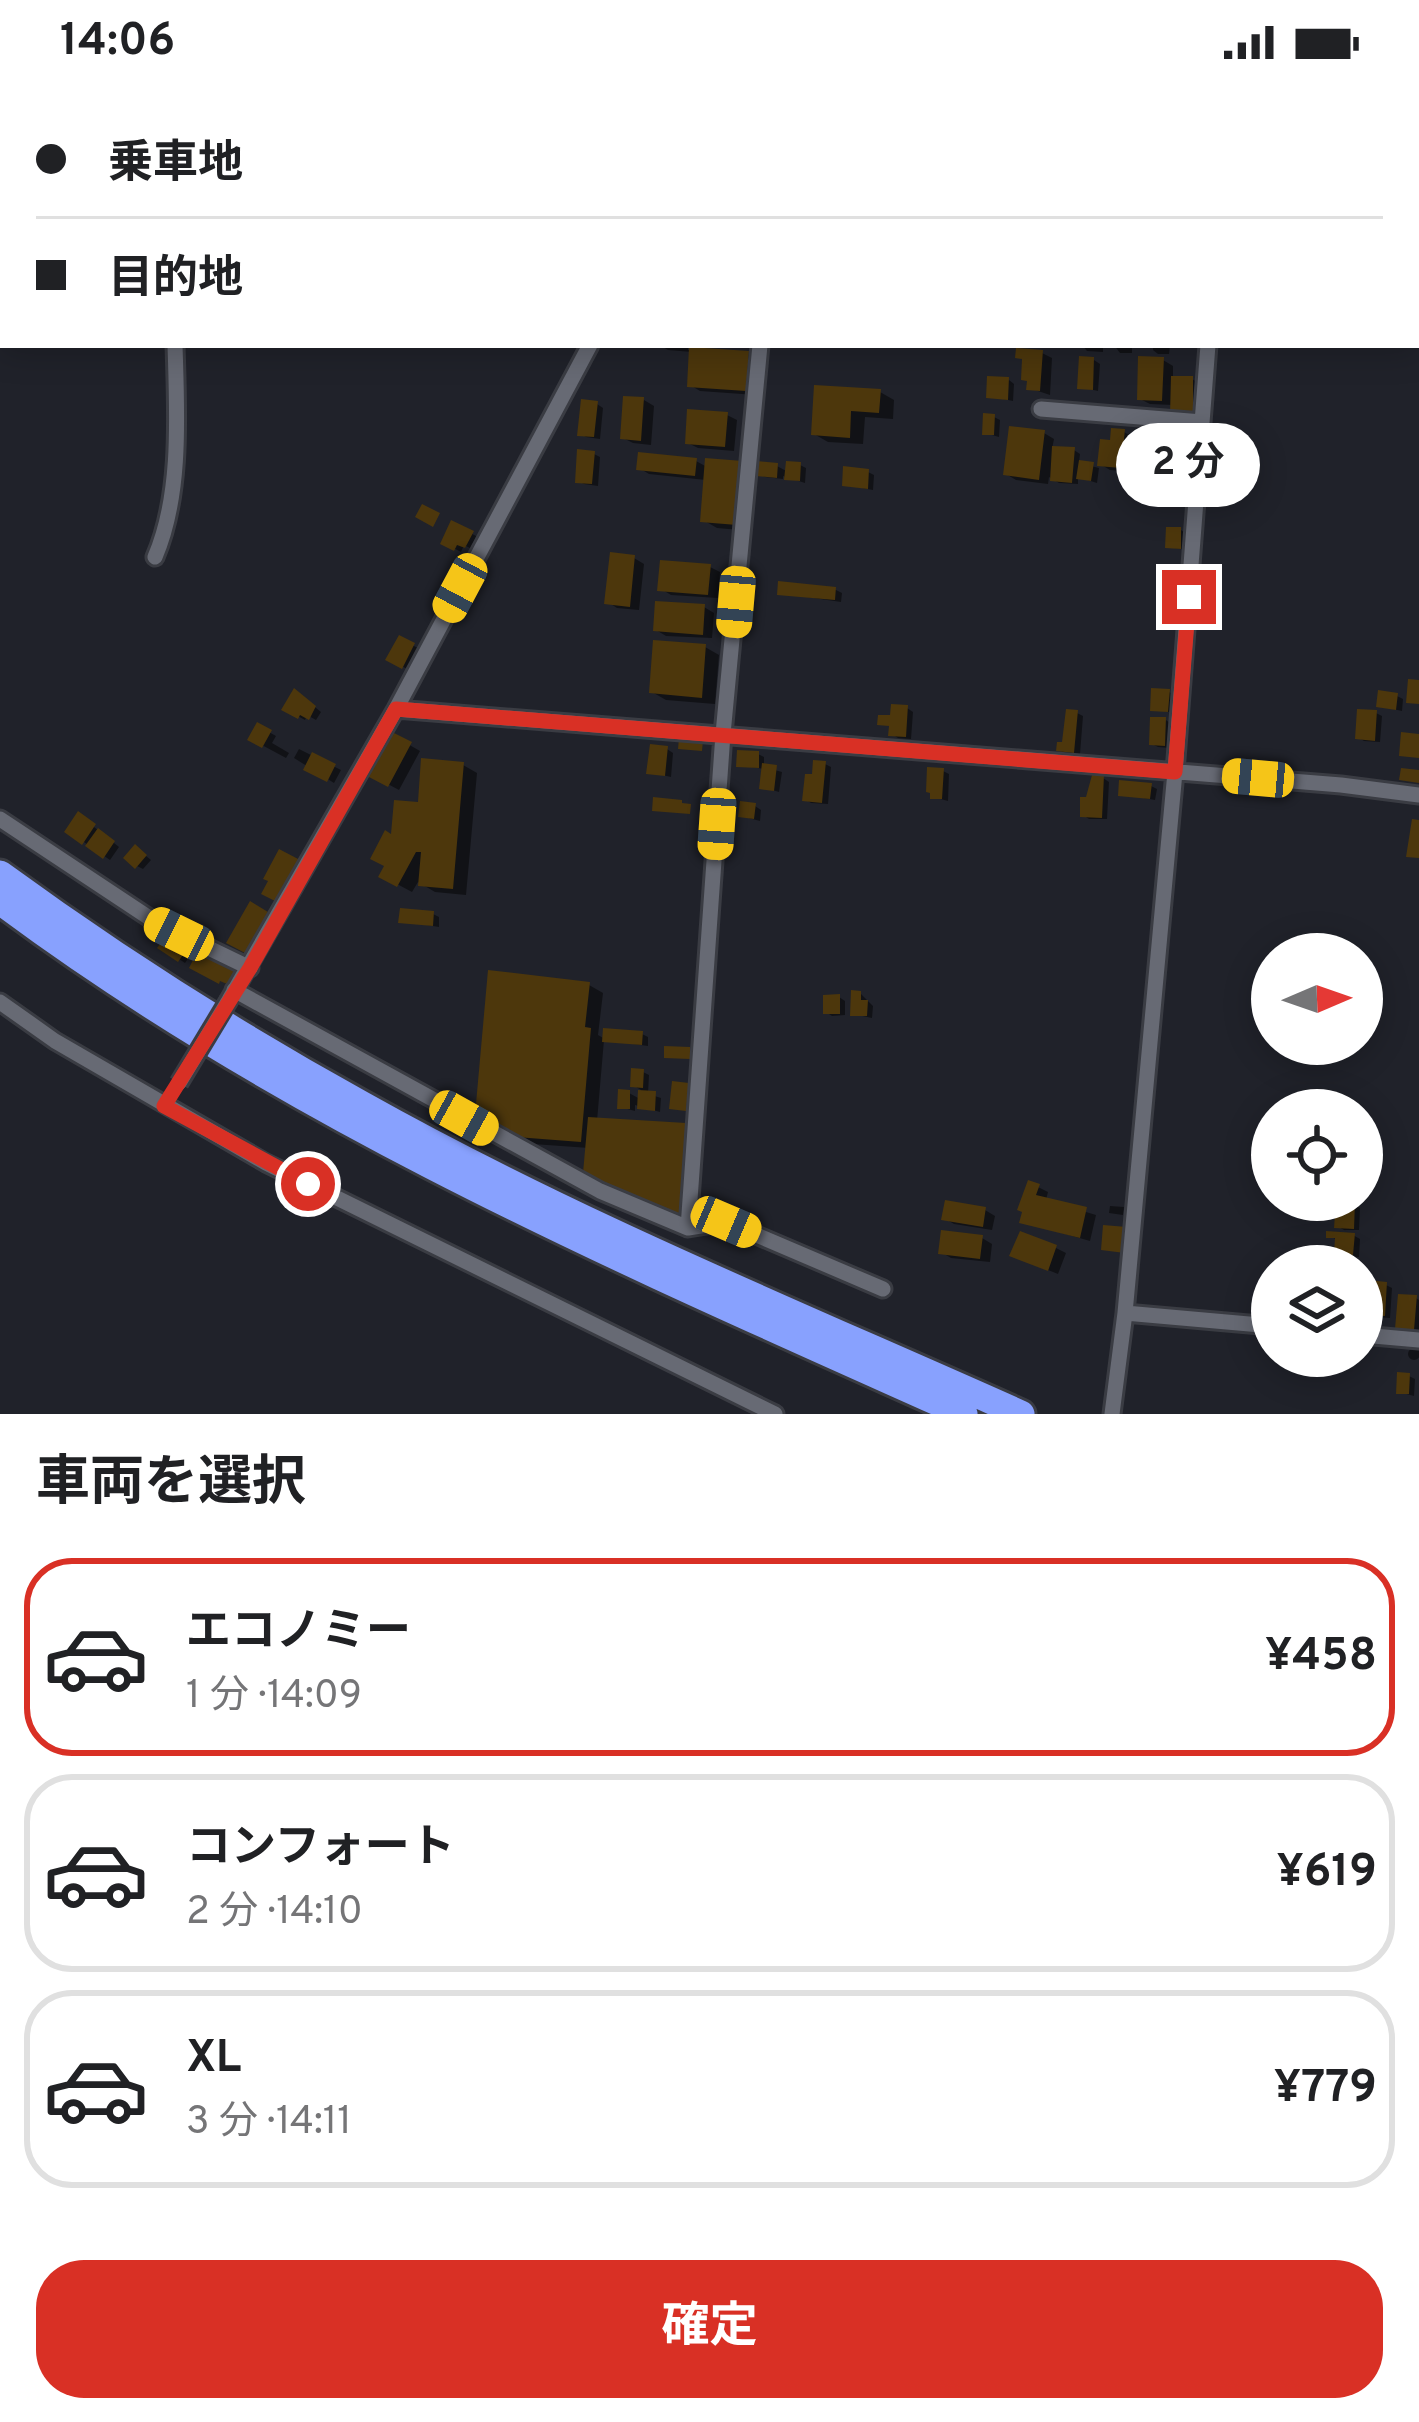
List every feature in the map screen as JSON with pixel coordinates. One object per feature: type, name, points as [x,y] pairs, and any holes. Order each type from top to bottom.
[{"type":"highway","points":[[0,874],[237,1033],[364,1106],[501,1177],[1021,1414]]},
{"type":"highway","points":[[0,901],[191,1031],[355,1127],[622,1261],[964,1414]]},
{"type":"street","points":[[155,557],[167,528],[177,393],[175,348]]},
{"type":"street","points":[[164,1106],[250,968],[396,709],[588,348]]},
{"type":"street","points":[[688,1228],[723,734],[760,348]]},
{"type":"street","points":[[1114,1413],[1175,772],[1208,348]]},
{"type":"street","points":[[1041,409],[1202,422]]},
{"type":"street","points":[[396,709],[1419,795]]},
{"type":"street","points":[[0,819],[157,923],[250,968]]},
{"type":"street","points":[[231,995],[600,1191],[688,1228],[726,1222],[883,1289]]},
{"type":"street","points":[[0,1002],[55,1041],[266,1163],[775,1414]]},
{"type":"street","points":[[1125,1313],[1251,1324]]},
{"type":"street","points":[[1383,1336],[1419,1340]]},
{"type":"building","points":[[689,348],[749,351],[746,391],[687,387]]},
{"type":"building","points":[[1016,348],[1043,350],[1040,391],[1026,390]]},
{"type":"building","points":[[1079,356],[1094,357],[1093,390],[1077,389]]},
{"type":"building","points":[[1138,356],[1164,357],[1162,401],[1137,400]]},
{"type":"building","points":[[987,376],[1009,377],[1008,400],[986,398]]},
{"type":"building","points":[[1171,376],[1193,376],[1193,415],[1170,415]]},
{"type":"building","points":[[814,385],[881,389],[879,413],[851,411],[850,438],[811,435]]},
{"type":"building","points":[[623,396],[644,397],[641,441],[620,439]]},
{"type":"building","points":[[581,399],[598,401],[594,437],[577,436]]},
{"type":"building","points":[[687,409],[728,412],[725,447],[685,444]]},
{"type":"building","points":[[983,413],[995,414],[994,435],[982,435]]},
{"type":"building","points":[[1009,426],[1045,430],[1039,480],[1003,475]]},
{"type":"building","points":[[1111,428],[1125,429],[1121,468],[1097,466],[1100,439],[1110,440]]},
{"type":"building","points":[[1166,436],[1190,437],[1188,464],[1165,463]]},
{"type":"building","points":[[1052,446],[1075,447],[1072,483],[1050,481]]},
{"type":"building","points":[[577,449],[595,451],[592,484],[575,483]]},
{"type":"building","points":[[638,452],[697,458],[695,476],[636,470]]},
{"type":"building","points":[[705,458],[743,461],[737,525],[700,522]]},
{"type":"building","points":[[1079,460],[1094,462],[1091,481],[1076,479]]},
{"type":"building","points":[[757,461],[778,463],[777,478],[756,476]]},
{"type":"building","points":[[786,461],[801,462],[800,481],[784,480]]},
{"type":"building","points":[[843,466],[869,469],[868,489],[842,486]]},
{"type":"building","points":[[1164,473],[1183,473],[1182,489],[1164,488]]},
{"type":"building","points":[[422,504],[440,513],[433,527],[415,517]]},
{"type":"building","points":[[451,520],[474,531],[465,548],[457,545],[454,551],[440,544]]},
{"type":"building","points":[[1166,527],[1181,527],[1181,549],[1165,548]]},
{"type":"building","points":[[610,552],[635,555],[630,607],[604,604]]},
{"type":"building","points":[[660,560],[711,564],[708,595],[657,591]]},
{"type":"building","points":[[778,581],[836,587],[835,600],[777,595]]},
{"type":"building","points":[[655,601],[705,604],[703,635],[653,631]]},
{"type":"building","points":[[399,635],[415,643],[402,669],[385,660]]},
{"type":"building","points":[[653,640],[706,644],[702,698],[649,693]]},
{"type":"building","points":[[1408,679],[1419,680],[1419,704],[1406,703]]},
{"type":"building","points":[[294,688],[316,706],[309,720],[281,710]]},
{"type":"building","points":[[1151,688],[1170,689],[1168,712],[1150,711]]},
{"type":"building","points":[[1378,690],[1398,693],[1396,710],[1376,707]]},
{"type":"building","points":[[891,704],[908,705],[906,737],[888,736],[889,726],[877,725],[878,715],[890,715]]},
{"type":"building","points":[[1066,709],[1078,710],[1074,753],[1056,751],[1057,742],[1062,742]]},
{"type":"building","points":[[1357,709],[1377,710],[1375,741],[1355,739]]},
{"type":"building","points":[[1150,717],[1166,717],[1165,746],[1149,745]]},
{"type":"building","points":[[257,722],[272,730],[262,748],[247,740]]},
{"type":"building","points":[[390,731],[412,742],[388,787],[367,776]]},
{"type":"building","points":[[1401,732],[1419,734],[1419,758],[1399,756]]},
{"type":"building","points":[[679,738],[703,740],[702,751],[678,749]]},
{"type":"building","points":[[650,744],[668,746],[665,776],[646,774]]},
{"type":"building","points":[[737,750],[759,751],[759,768],[736,767]]},
{"type":"building","points":[[312,752],[336,764],[327,782],[303,770]]},
{"type":"building","points":[[421,758],[464,762],[453,889],[418,886],[421,852],[416,852],[397,887],[378,877],[384,866],[370,859],[385,830],[391,834],[394,800],[418,802]]},
{"type":"building","points":[[813,760],[826,761],[822,803],[802,801],[805,774],[812,774]]},
{"type":"building","points":[[762,763],[777,765],[774,791],[759,789]]},
{"type":"building","points":[[927,767],[944,768],[942,799],[930,799],[926,792]]},
{"type":"building","points":[[1401,768],[1419,770],[1419,783],[1399,780]]},
{"type":"building","points":[[1092,775],[1104,775],[1102,818],[1080,817],[1080,797],[1086,797]]},
{"type":"building","points":[[1119,780],[1152,783],[1150,799],[1118,796]]},
{"type":"building","points":[[653,797],[691,804],[690,814],[652,811]]},
{"type":"building","points":[[740,801],[756,803],[754,819],[738,817]]},
{"type":"building","points":[[78,811],[96,824],[82,845],[64,832]]},
{"type":"building","points":[[1412,819],[1419,820],[1419,858],[1406,857]]},
{"type":"building","points":[[98,828],[115,841],[103,859],[85,846]]},
{"type":"building","points":[[135,844],[147,855],[135,869],[123,858]]},
{"type":"building","points":[[279,849],[300,860],[277,902],[261,894],[268,881],[263,879]]},
{"type":"building","points":[[250,901],[268,912],[245,953],[226,943]]},
{"type":"building","points":[[400,908],[434,911],[433,926],[398,923]]},
{"type":"building","points":[[155,930],[164,937],[168,931],[189,946],[178,962],[157,948],[160,944],[150,937]]},
{"type":"building","points":[[197,952],[234,971],[227,984],[189,968]]},
{"type":"building","points":[[488,970],[590,982],[581,1142],[516,1137],[475,1115]]},
{"type":"building","points":[[851,990],[861,991],[861,1000],[868,1000],[867,1016],[850,1016]]},
{"type":"building","points":[[840,994],[840,1014],[823,1014],[823,995]]},
{"type":"building","points":[[603,1028],[643,1031],[642,1045],[602,1042]]},
{"type":"building","points":[[664,1046],[690,1047],[690,1059],[664,1058]]},
{"type":"building","points":[[631,1068],[644,1069],[643,1088],[630,1087]]},
{"type":"building","points":[[672,1081],[689,1083],[686,1111],[669,1109]]},
{"type":"building","points":[[618,1089],[630,1090],[630,1109],[617,1109]]},
{"type":"building","points":[[638,1090],[656,1091],[655,1111],[637,1109]]},
{"type":"building","points":[[588,1117],[686,1123],[679,1218],[583,1173]]},
{"type":"building","points":[[1028,1180],[1040,1184],[1036,1195],[1087,1207],[1080,1238],[1019,1223],[1022,1212],[1017,1210]]},
{"type":"building","points":[[945,1200],[986,1207],[983,1227],[941,1220]]},
{"type":"building","points":[[1335,1221],[1354,1221],[1354,1229],[1334,1228]]},
{"type":"building","points":[[1103,1225],[1127,1227],[1125,1253],[1101,1250]]},
{"type":"building","points":[[941,1230],[983,1235],[980,1259],[938,1254]]},
{"type":"building","points":[[1020,1231],[1057,1245],[1048,1271],[1009,1256]]},
{"type":"building","points":[[1326,1231],[1355,1233],[1354,1245],[1335,1245],[1335,1238],[1326,1238]]},
{"type":"building","points":[[1383,1282],[1387,1282],[1383,1316]]},
{"type":"building","points":[[1398,1294],[1417,1295],[1414,1330],[1395,1329]]},
{"type":"building","points":[[1397,1372],[1410,1373],[1409,1394],[1396,1394]]},
{"type":"route","points":[[308,1184],[164,1106],[250,968],[396,709],[1175,772],[1189,597]]}]
